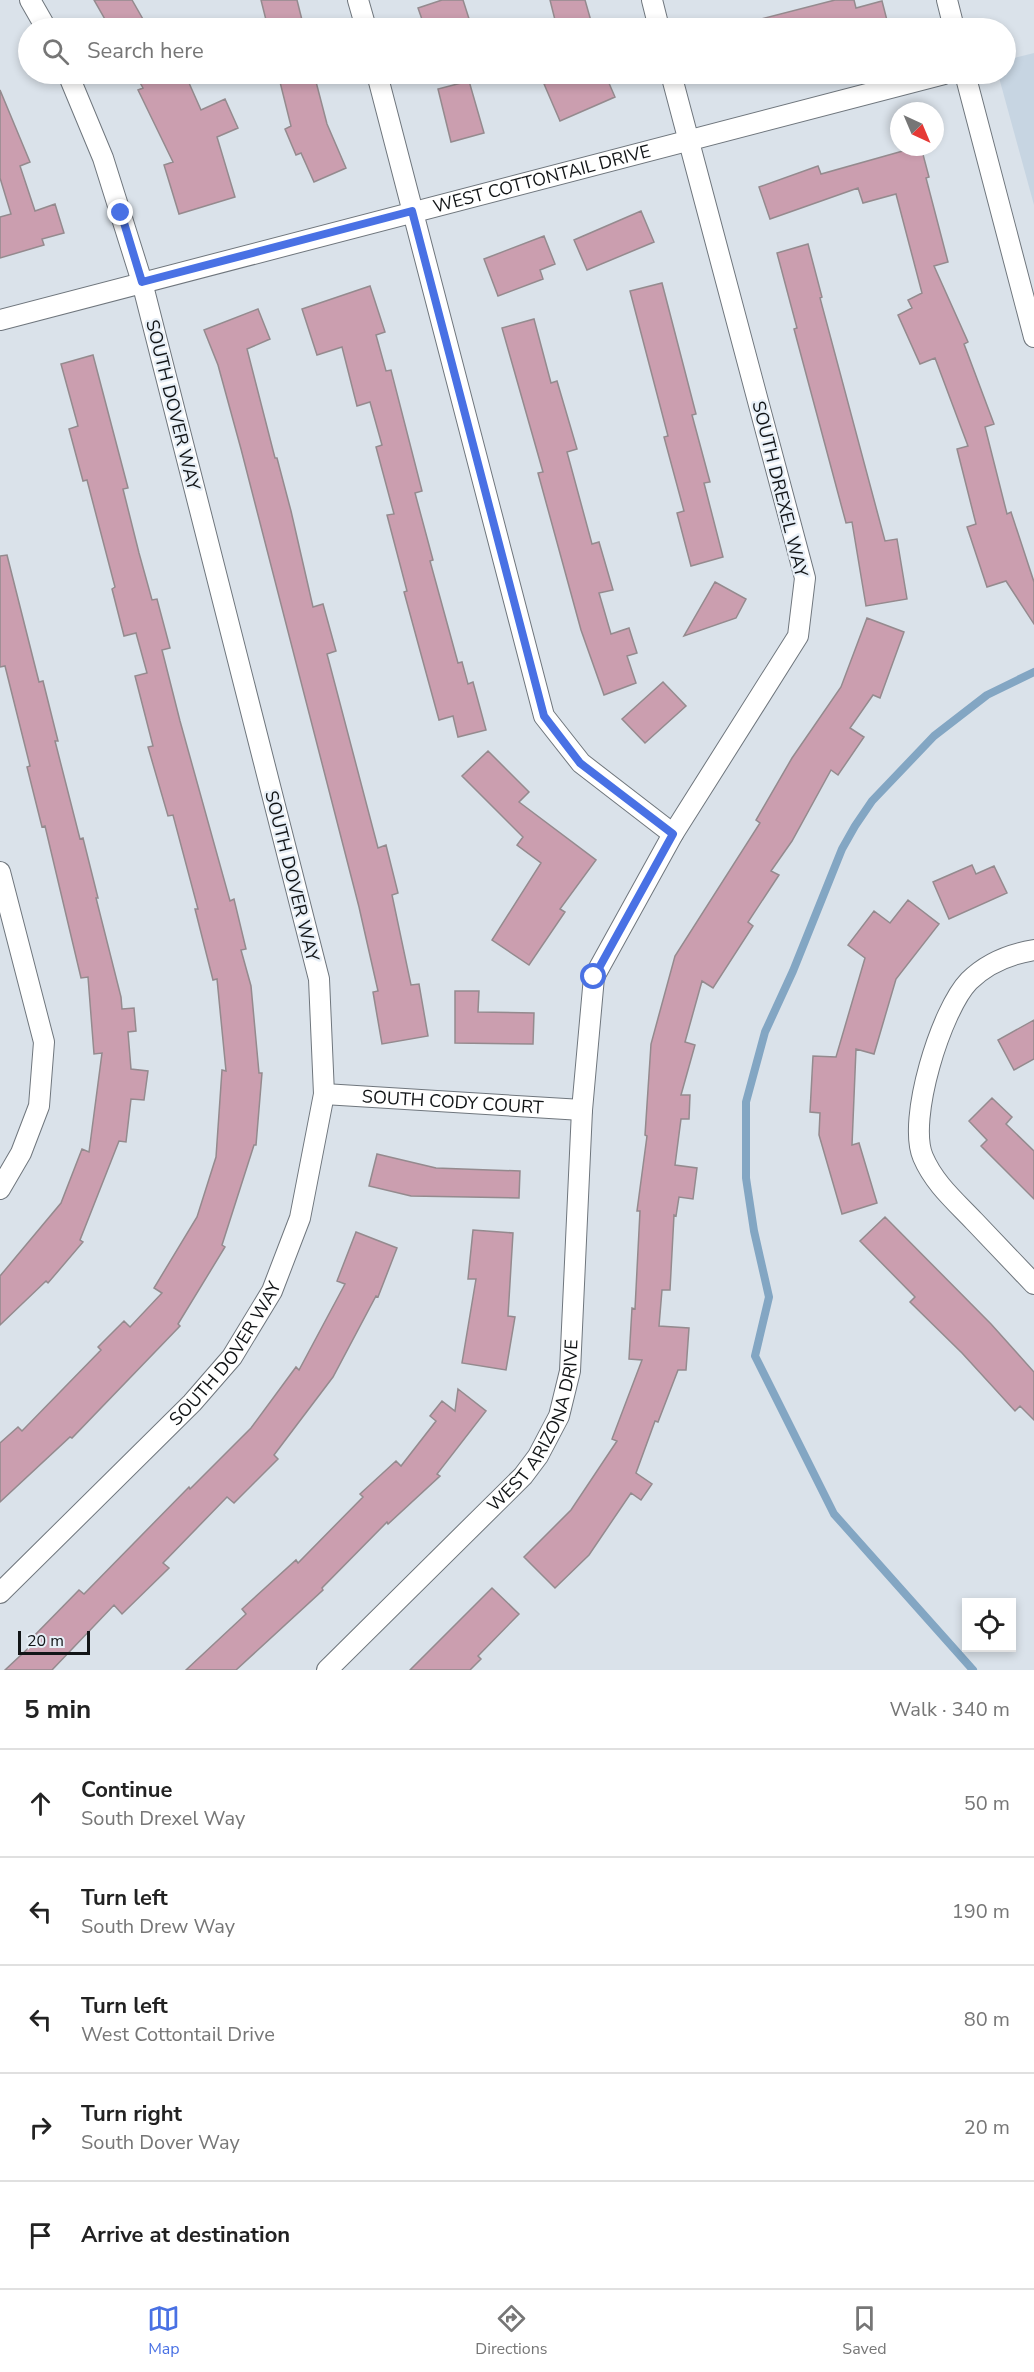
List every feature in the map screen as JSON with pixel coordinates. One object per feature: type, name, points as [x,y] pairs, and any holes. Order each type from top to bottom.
[{"type":"street","points":[[30,0],[40,18]]},
{"type":"street","points":[[358,0],[363,18]]},
{"type":"street","points":[[652,0],[656,18]]},
{"type":"street","points":[[947,0],[952,18]]},
{"type":"street","name":"SOUTH DOVER WAY","points":[[0,1593],[192,1404],[232,1357],[272,1291],[300,1218],[324,1094],[319,979],[142,282],[103,158],[72,84]]},
{"type":"street","points":[[380,84],[544,716],[580,763],[673,834]]},
{"type":"street","name":"SOUTH DREXEL WAY","points":[[582,1110],[594,977],[673,834],[798,636],[805,578],[674,84]]},
{"type":"street","name":"WEST COTTONTAIL DRIVE","points":[[0,320],[905,84]]},
{"type":"street","points":[[968,84],[1034,337]]},
{"type":"street","points":[[0,872],[45,1042],[39,1106],[21,1153],[0,1189]]},
{"type":"street","points":[[1034,950],[1000,960],[969,981],[955,1001],[944,1023],[920,1109],[918,1130],[920,1150],[930,1170],[948,1194],[1034,1284]]},
{"type":"street","name":"SOUTH CODY COURT","points":[[324,1094],[582,1110]]},
{"type":"street","name":"WEST ARIZONA DRIVE","points":[[327,1670],[523,1476],[538,1456],[555,1426],[566,1394],[572,1348],[582,1110]]},
{"type":"shaded area","points":[[1034,53],[1034,205],[1001,84],[1016,84],[1016,58]]},
{"type":"building","points":[[94,0],[132,0],[142,18],[104,18]]},
{"type":"building","points":[[261,0],[297,0],[302,18],[266,18]]},
{"type":"building","points":[[442,0],[463,0],[469,18],[422,18],[418,8]]},
{"type":"building","points":[[550,0],[585,0],[590,18],[554,18]]},
{"type":"building","points":[[835,0],[854,0],[856,8],[882,1],[886,18],[765,18]]},
{"type":"building","points":[[141,84],[189,84],[201,110],[225,99],[238,128],[217,137],[235,197],[179,214],[164,165],[173,162],[138,90],[143,88]]},
{"type":"building","points":[[280,84],[317,84],[327,124],[346,168],[314,182],[301,153],[296,155],[285,129],[291,126]]},
{"type":"building","points":[[457,84],[470,84],[484,133],[451,142],[438,89]]},
{"type":"building","points":[[544,84],[609,84],[615,97],[560,121]]},
{"type":"building","points":[[0,90],[30,162],[20,166],[35,211],[55,204],[64,233],[42,239],[44,245],[0,258],[0,217],[11,214],[0,178]]},
{"type":"building","points":[[890,155],[923,156],[929,177],[926,178],[948,262],[934,266],[968,342],[964,344],[994,424],[985,427],[1007,514],[1011,512],[1034,582],[1034,624],[1006,581],[987,587],[967,527],[976,524],[957,449],[968,446],[935,358],[920,364],[898,315],[912,308],[908,300],[922,293],[896,194],[863,203],[858,188],[770,219],[759,187],[818,166],[821,174]]},
{"type":"building","points":[[641,211],[654,242],[587,270],[574,240]]},
{"type":"building","points":[[544,236],[555,264],[540,270],[543,279],[498,296],[484,259]]},
{"type":"building","points":[[808,244],[822,297],[820,298],[885,541],[897,539],[907,599],[866,606],[852,522],[846,523],[794,329],[797,328],[777,253]]},
{"type":"building","points":[[662,283],[696,414],[692,415],[710,482],[704,483],[723,557],[691,566],[677,513],[684,511],[664,437],[668,436],[630,291]]},
{"type":"building","points":[[370,286],[385,332],[376,335],[386,371],[391,370],[422,491],[415,493],[433,560],[430,561],[458,663],[462,662],[468,684],[473,682],[486,730],[458,737],[453,716],[439,720],[404,592],[407,591],[387,515],[394,514],[376,447],[382,445],[370,402],[357,406],[342,347],[317,355],[302,309]]},
{"type":"building","points":[[258,309],[270,339],[247,349],[291,511],[313,607],[323,604],[336,651],[327,654],[378,848],[386,845],[398,893],[392,895],[411,985],[419,984],[428,1036],[382,1044],[373,992],[378,991],[359,907],[241,449],[218,365],[204,330]]},
{"type":"building","points":[[534,319],[551,383],[557,381],[577,449],[567,452],[592,544],[599,542],[613,590],[599,593],[611,634],[629,628],[637,653],[627,656],[636,683],[604,695],[581,630],[538,473],[543,472],[502,328]]},
{"type":"building","points":[[93,355],[128,488],[123,489],[139,553],[152,600],[157,599],[170,648],[162,650],[180,721],[230,901],[234,899],[246,949],[241,950],[251,986],[259,1073],[262,1073],[256,1145],[254,1145],[222,1245],[225,1247],[178,1324],[180,1326],[72,1438],[70,1437],[0,1502],[0,1443],[18,1427],[22,1431],[101,1350],[98,1347],[124,1321],[130,1327],[162,1293],[154,1288],[197,1217],[216,1157],[222,1070],[226,1071],[217,979],[213,980],[195,909],[198,909],[173,815],[168,816],[148,747],[153,746],[135,676],[147,673],[136,633],[124,636],[112,589],[115,587],[87,480],[83,481],[69,429],[78,426],[61,364]]},
{"type":"building","points":[[7,555],[39,682],[43,681],[58,741],[55,741],[80,839],[83,838],[122,1009],[134,1008],[136,1031],[128,1032],[131,1069],[148,1071],[144,1100],[131,1099],[126,1142],[119,1141],[80,1240],[83,1242],[48,1283],[46,1281],[0,1325],[0,1276],[61,1203],[82,1149],[89,1152],[102,1053],[94,1054],[88,977],[81,978],[45,826],[42,827],[27,767],[30,766],[5,666],[0,667],[0,556]]},
{"type":"building","points":[[715,582],[746,599],[736,618],[684,636]]},
{"type":"building","points":[[867,618],[904,632],[880,698],[873,695],[850,728],[864,737],[838,775],[831,770],[792,841],[771,871],[779,875],[748,922],[753,926],[713,988],[702,981],[685,1042],[695,1045],[681,1095],[690,1095],[689,1119],[681,1119],[675,1165],[697,1168],[693,1199],[679,1197],[676,1216],[674,1215],[670,1290],[662,1290],[659,1326],[689,1328],[686,1370],[678,1370],[658,1422],[655,1421],[636,1473],[652,1484],[641,1500],[631,1493],[589,1555],[555,1588],[524,1557],[571,1510],[617,1441],[612,1439],[642,1360],[629,1359],[632,1308],[635,1309],[640,1211],[637,1211],[647,1136],[645,1135],[651,1044],[675,956],[760,823],[756,820],[792,758],[841,687]]},
{"type":"building","points":[[663,682],[686,706],[645,743],[622,719]]},
{"type":"building","points":[[488,751],[529,792],[519,802],[596,860],[560,909],[565,912],[529,965],[492,940],[541,863],[517,845],[523,837],[462,776]]},
{"type":"building","points":[[972,865],[976,874],[994,866],[1007,893],[949,919],[933,882]]},
{"type":"building","points":[[908,900],[939,924],[896,979],[874,1054],[856,1049],[852,1145],[859,1143],[877,1203],[842,1214],[819,1135],[820,1113],[810,1112],[813,1056],[836,1057],[865,958],[848,945],[874,911],[890,923]]},
{"type":"building","points":[[455,991],[479,991],[478,1012],[534,1013],[533,1044],[455,1043]]},
{"type":"building","points":[[1034,1020],[1034,1059],[1014,1070],[998,1040]]},
{"type":"building","points":[[992,1098],[1012,1117],[1006,1124],[1034,1151],[1034,1199],[981,1146],[987,1140],[969,1121]]},
{"type":"building","points":[[377,1154],[436,1168],[520,1171],[519,1198],[411,1196],[369,1186]]},
{"type":"building","points":[[885,1217],[991,1324],[1034,1372],[1034,1420],[1020,1406],[1015,1411],[962,1353],[910,1302],[915,1297],[860,1241]]},
{"type":"building","points":[[473,1230],[513,1233],[508,1316],[515,1317],[506,1370],[462,1363],[476,1279],[468,1279]]},
{"type":"building","points":[[356,1232],[397,1248],[378,1297],[376,1296],[333,1377],[274,1455],[278,1459],[234,1503],[227,1497],[163,1563],[169,1568],[122,1614],[114,1605],[52,1670],[5,1670],[37,1640],[33,1637],[79,1590],[84,1594],[189,1487],[190,1489],[251,1428],[296,1367],[299,1370],[345,1284],[337,1281]]},
{"type":"building","points":[[458,1389],[486,1411],[437,1474],[440,1476],[388,1524],[387,1522],[322,1588],[323,1590],[236,1670],[186,1670],[246,1614],[242,1609],[296,1560],[298,1563],[363,1497],[360,1494],[396,1461],[401,1466],[436,1421],[430,1416],[442,1401],[455,1411]]},
{"type":"building","points":[[492,1588],[519,1614],[478,1656],[481,1659],[470,1670],[410,1670]]},
{"type":"waterway","points":[[973,1670],[834,1514],[755,1356],[769,1297],[754,1231],[746,1178],[746,1102],[765,1032],[793,971],[842,849],[855,826],[872,801],[934,736],[987,695],[1034,672]]},
{"type":"route","points":[[121,213],[142,282],[412,211],[544,716],[580,763],[673,834],[594,977]]}]
